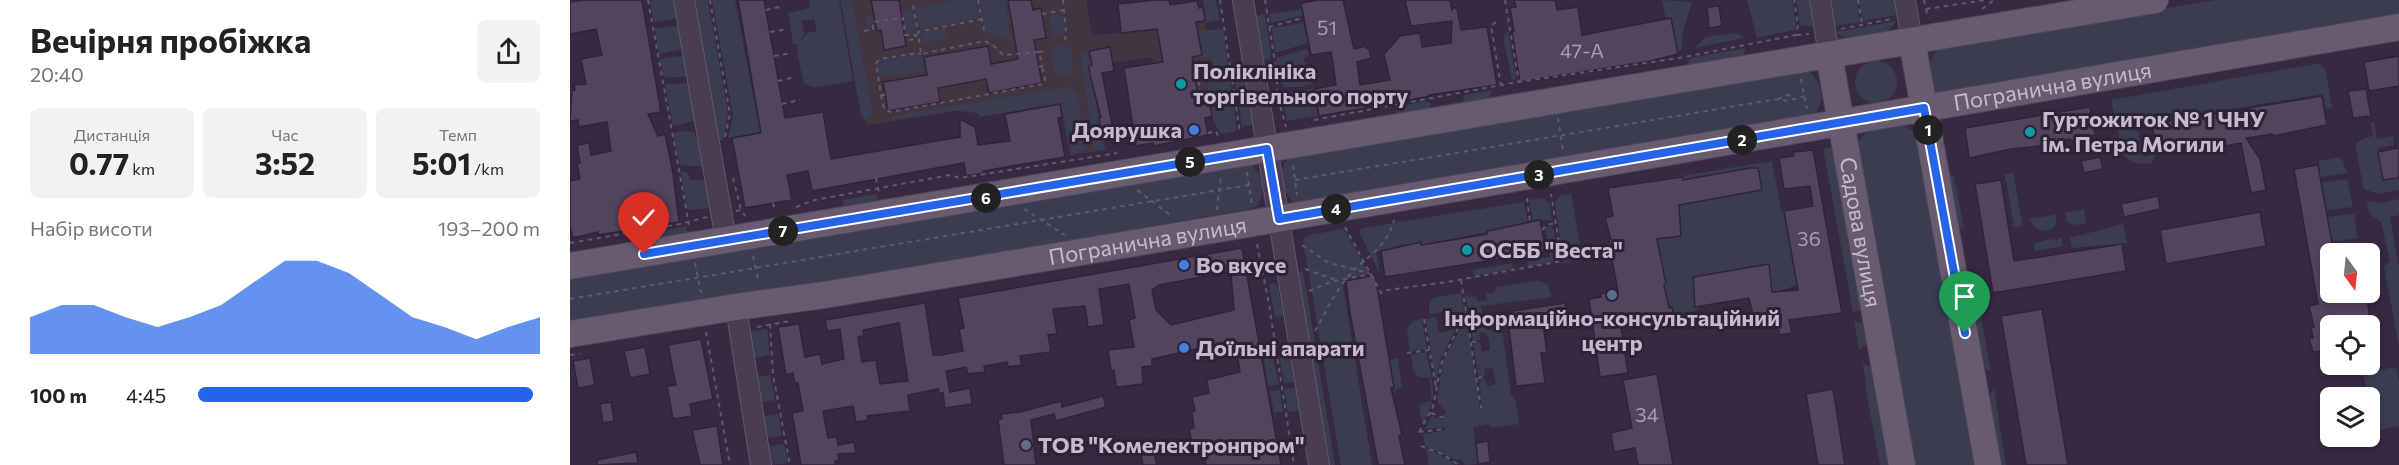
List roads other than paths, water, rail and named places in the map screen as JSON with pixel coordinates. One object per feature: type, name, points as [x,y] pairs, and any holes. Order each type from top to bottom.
[{"type":"main road","points":[[570,266],[1829,55],[1916,16],[2155,0]]},
{"type":"main road","points":[[1916,16],[1924,108],[1988,465]]},
{"type":"main road","name":"Погранична вулиця","points":[[570,334],[824,295],[1279,219],[2399,27]]},
{"type":"main road","name":"Садова вулиця","points":[[1829,55],[1902,465]]},
{"type":"street","points":[[684,0],[726,240]]},
{"type":"street","points":[[1243,0],[1319,465]]},
{"type":"street","name":"Садова вулиця","points":[[1820,0],[1829,55]]},
{"type":"street","points":[[736,307],[761,465]]},
{"type":"place","name":"Поліклініка торгівельного порту","points":[[1181,84]]},
{"type":"place","name":"Доярушка","points":[[1194,130]]},
{"type":"place","name":"Гуртожиток № 1 ЧНУ ім. Петра Могили","points":[[2030,132]]},
{"type":"place","name":"ОСББ \"Веста\"","points":[[1467,250]]},
{"type":"place","name":"Во вкусе","points":[[1184,265]]},
{"type":"place","name":"Інформаційно-консультаційний центр","points":[[1612,295]]},
{"type":"place","name":"Доїльні апарати","points":[[1184,348]]},
{"type":"place","name":"ТОВ \"Комелектронпром\"","points":[[1026,445]]}]
